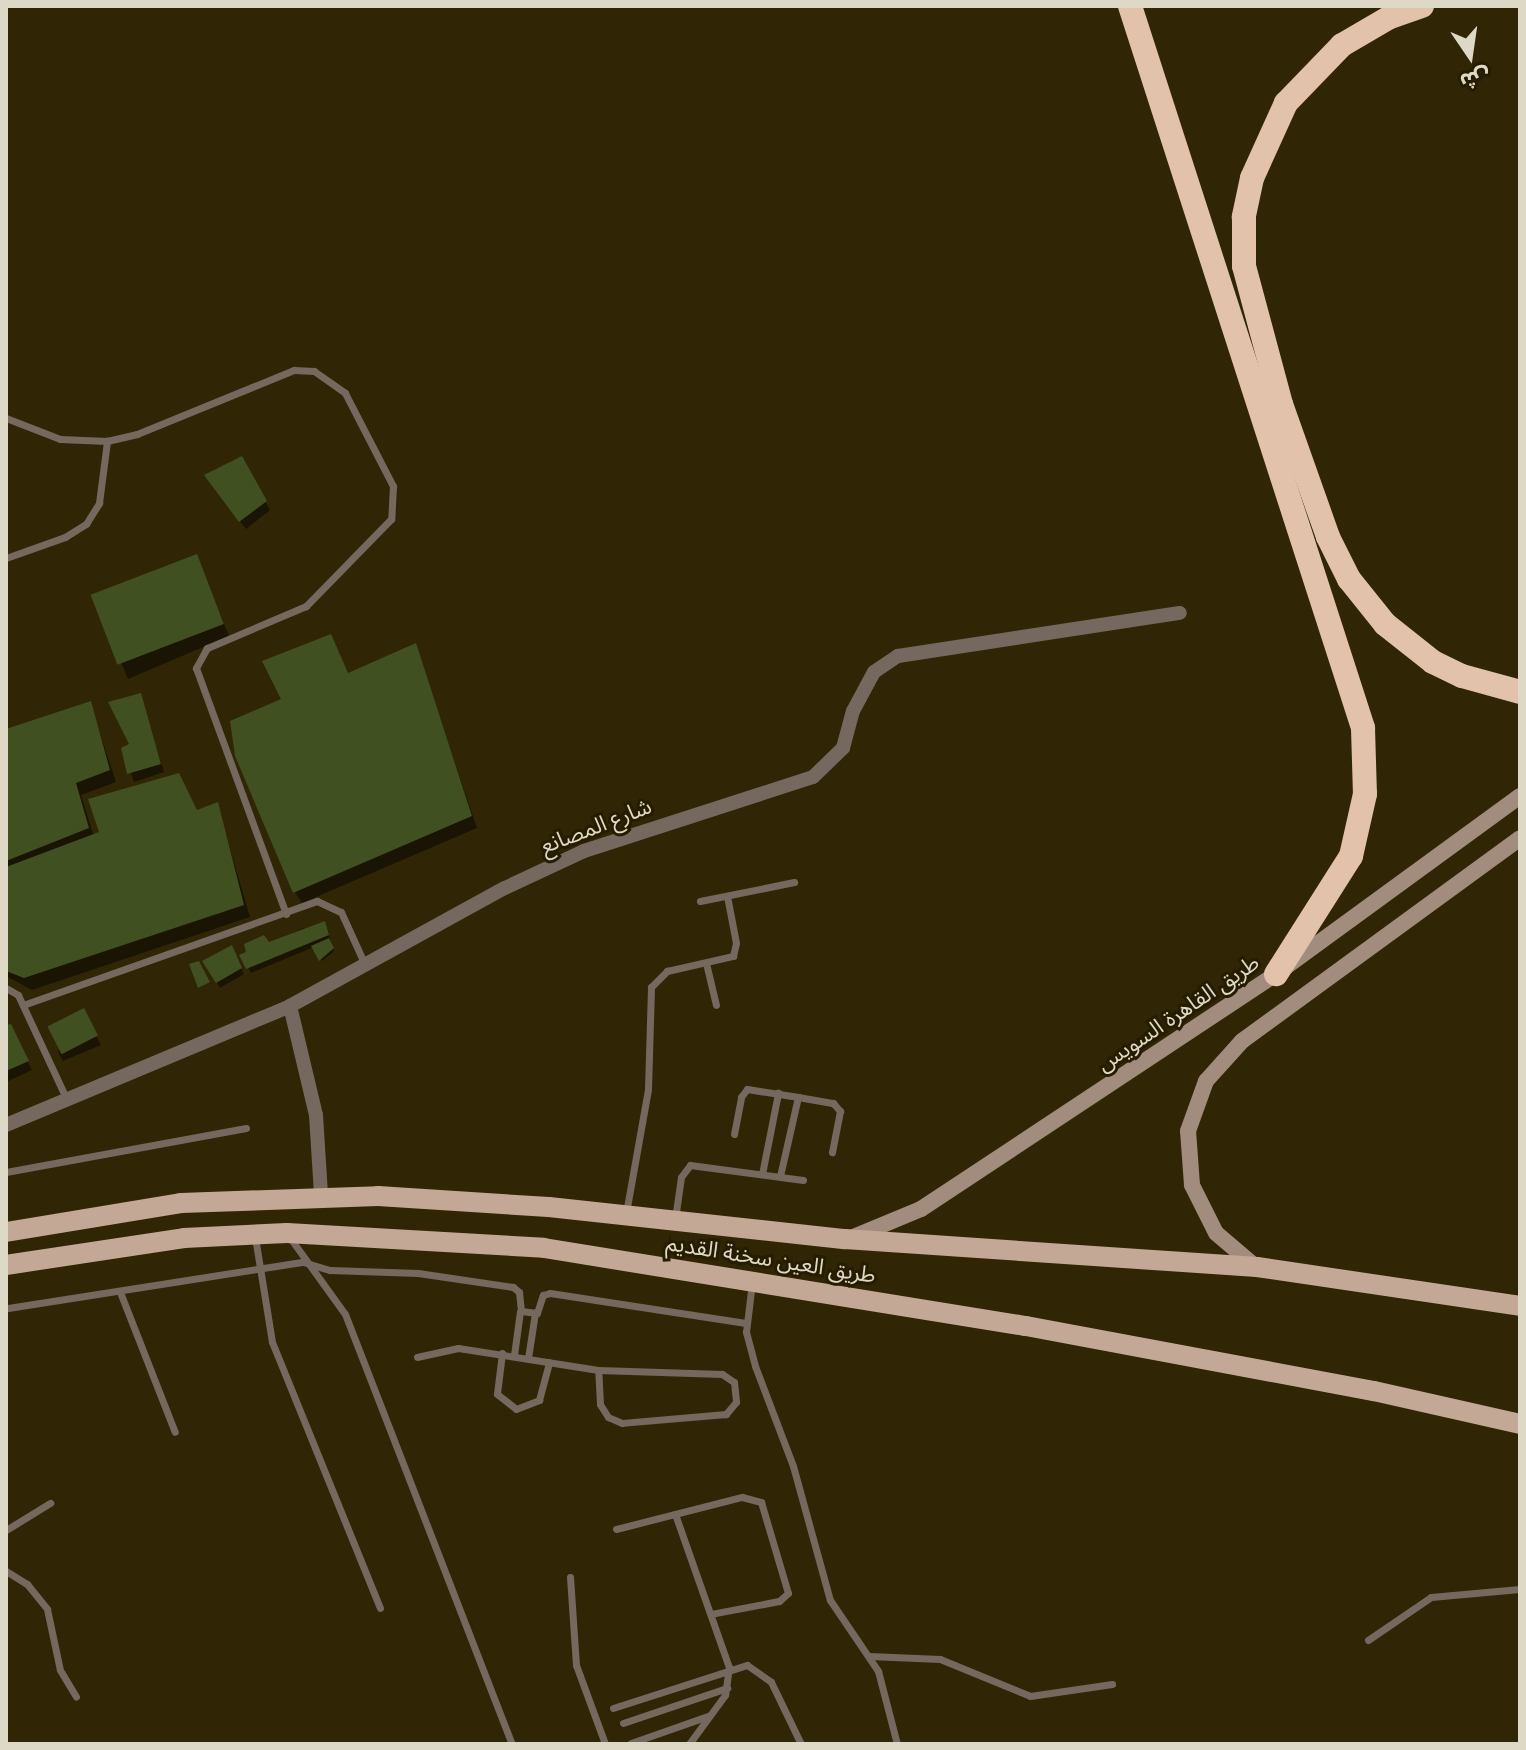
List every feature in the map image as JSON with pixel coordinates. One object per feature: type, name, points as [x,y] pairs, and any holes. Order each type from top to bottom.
[{"type":"highway","points":[[1130,6],[1363,728],[1367,771],[1357,840],[1276,974]]},
{"type":"highway","points":[[1422,6],[1390,17],[1342,45],[1286,103],[1252,178],[1244,217],[1244,266],[1281,404],[1328,537],[1349,579],[1385,624],[1433,662],[1462,676],[1520,692]]},
{"type":"main road","name":"طريق القاهرة السويس","points":[[845,1239],[921,1209],[1276,974],[1520,796]]},
{"type":"main road","points":[[1257,1267],[1216,1233],[1192,1185],[1188,1131],[1206,1081],[1242,1041],[1520,838]]},
{"type":"main road","name":"طريق العين سخنة القديم","points":[[6,1232],[112,1211],[321,1195],[625,1216],[845,1239],[1257,1267],[1355,1278],[1520,1306]]},
{"type":"main road","name":"طريق العين سخنة القديم","points":[[6,1265],[106,1247],[287,1233],[544,1248],[752,1280],[1374,1391],[1520,1424]]},
{"type":"street","name":"شارع المصانع","points":[[6,1125],[290,1006],[584,851],[822,772],[843,748],[865,684],[898,656],[1180,613]]},
{"type":"street","points":[[290,1006],[316,1115],[321,1195]]},
{"type":"lane","points":[[6,418],[60,439],[107,441],[137,434],[276,376],[314,371],[345,393],[393,486],[395,503],[387,526],[322,592],[288,617],[207,648],[196,668],[286,914]]},
{"type":"lane","points":[[6,558],[65,537],[86,524],[99,503],[107,441]]},
{"type":"lane","points":[[700,901],[794,882]]},
{"type":"lane","points":[[625,1216],[648,1089],[651,987],[667,971],[729,958],[737,948],[727,896]]},
{"type":"lane","points":[[23,1005],[317,901],[337,907],[365,965]]},
{"type":"lane","points":[[706,963],[716,1005]]},
{"type":"lane","points":[[6,988],[23,1005],[66,1098]]},
{"type":"lane","points":[[734,1134],[744,1091],[778,1093],[833,1103],[840,1111],[832,1152]]},
{"type":"lane","points":[[762,1174],[778,1093]]},
{"type":"lane","points":[[780,1176],[798,1097]]},
{"type":"lane","points":[[6,1172],[246,1128]]},
{"type":"lane","points":[[675,1221],[681,1177],[690,1165],[803,1180]]},
{"type":"lane","points":[[287,1233],[303,1262],[345,1314],[512,1744]]},
{"type":"lane","points":[[254,1235],[258,1269],[278,1359],[380,1608]]},
{"type":"lane","points":[[8,1308],[303,1262],[330,1270],[418,1273],[513,1287],[519,1292],[520,1311],[514,1355]]},
{"type":"lane","points":[[752,1280],[746,1323],[748,1343],[793,1466],[826,1588],[843,1623],[869,1656],[884,1686],[897,1744]]},
{"type":"lane","points":[[120,1292],[175,1432]]},
{"type":"lane","points":[[528,1358],[535,1313],[550,1293],[746,1323]]},
{"type":"lane","points":[[520,1311],[535,1313]]},
{"type":"lane","points":[[417,1357],[458,1348],[598,1370],[722,1374],[734,1382],[736,1402],[726,1414],[622,1423],[608,1417],[600,1404],[598,1370]]},
{"type":"lane","points":[[502,1353],[497,1394],[516,1409],[539,1400],[549,1362]]},
{"type":"lane","points":[[616,1529],[747,1496],[764,1507],[788,1585],[786,1597],[711,1614]]},
{"type":"lane","points":[[6,1530],[50,1503]]},
{"type":"lane","points":[[675,1514],[729,1667],[727,1688],[689,1744]]},
{"type":"lane","points":[[6,1571],[27,1584],[47,1609],[60,1670],[76,1697]]},
{"type":"lane","points":[[570,1577],[576,1665],[605,1744]]},
{"type":"lane","points":[[1368,1640],[1431,1597],[1520,1589]]},
{"type":"lane","points":[[869,1656],[940,1659],[1030,1696],[1112,1684]]},
{"type":"lane","points":[[613,1708],[729,1667],[747,1665],[771,1682],[801,1744]]},
{"type":"lane","points":[[623,1723],[727,1688]]},
{"type":"lane","points":[[631,1743],[710,1716]]},
{"type":"building","points":[[242,456],[267,501],[239,522],[204,475]]},
{"type":"building","points":[[197,554],[224,624],[117,665],[91,595]]},
{"type":"building","points":[[331,634],[348,673],[416,643],[472,816],[293,893],[235,756],[230,721],[281,699],[262,661]]},
{"type":"building","points":[[141,693],[161,764],[127,774],[121,748],[129,744],[108,702]]},
{"type":"building","points":[[91,701],[110,770],[76,783],[89,828],[6,861],[6,729]]},
{"type":"building","points":[[179,773],[197,810],[218,802],[244,905],[24,978],[6,971],[6,867],[99,832],[88,799]]},
{"type":"building","points":[[325,921],[329,935],[246,969],[239,955],[246,952],[244,944],[264,935],[269,942]]},
{"type":"building","points":[[329,938],[334,948],[319,961],[311,946]]},
{"type":"building","points":[[232,945],[242,968],[216,983],[202,961]]},
{"type":"building","points":[[199,961],[210,982],[198,988],[189,964]]},
{"type":"building","points":[[84,1008],[98,1036],[62,1054],[47,1027]]},
{"type":"building","points":[[11,1024],[29,1061],[6,1071],[6,1025]]}]
